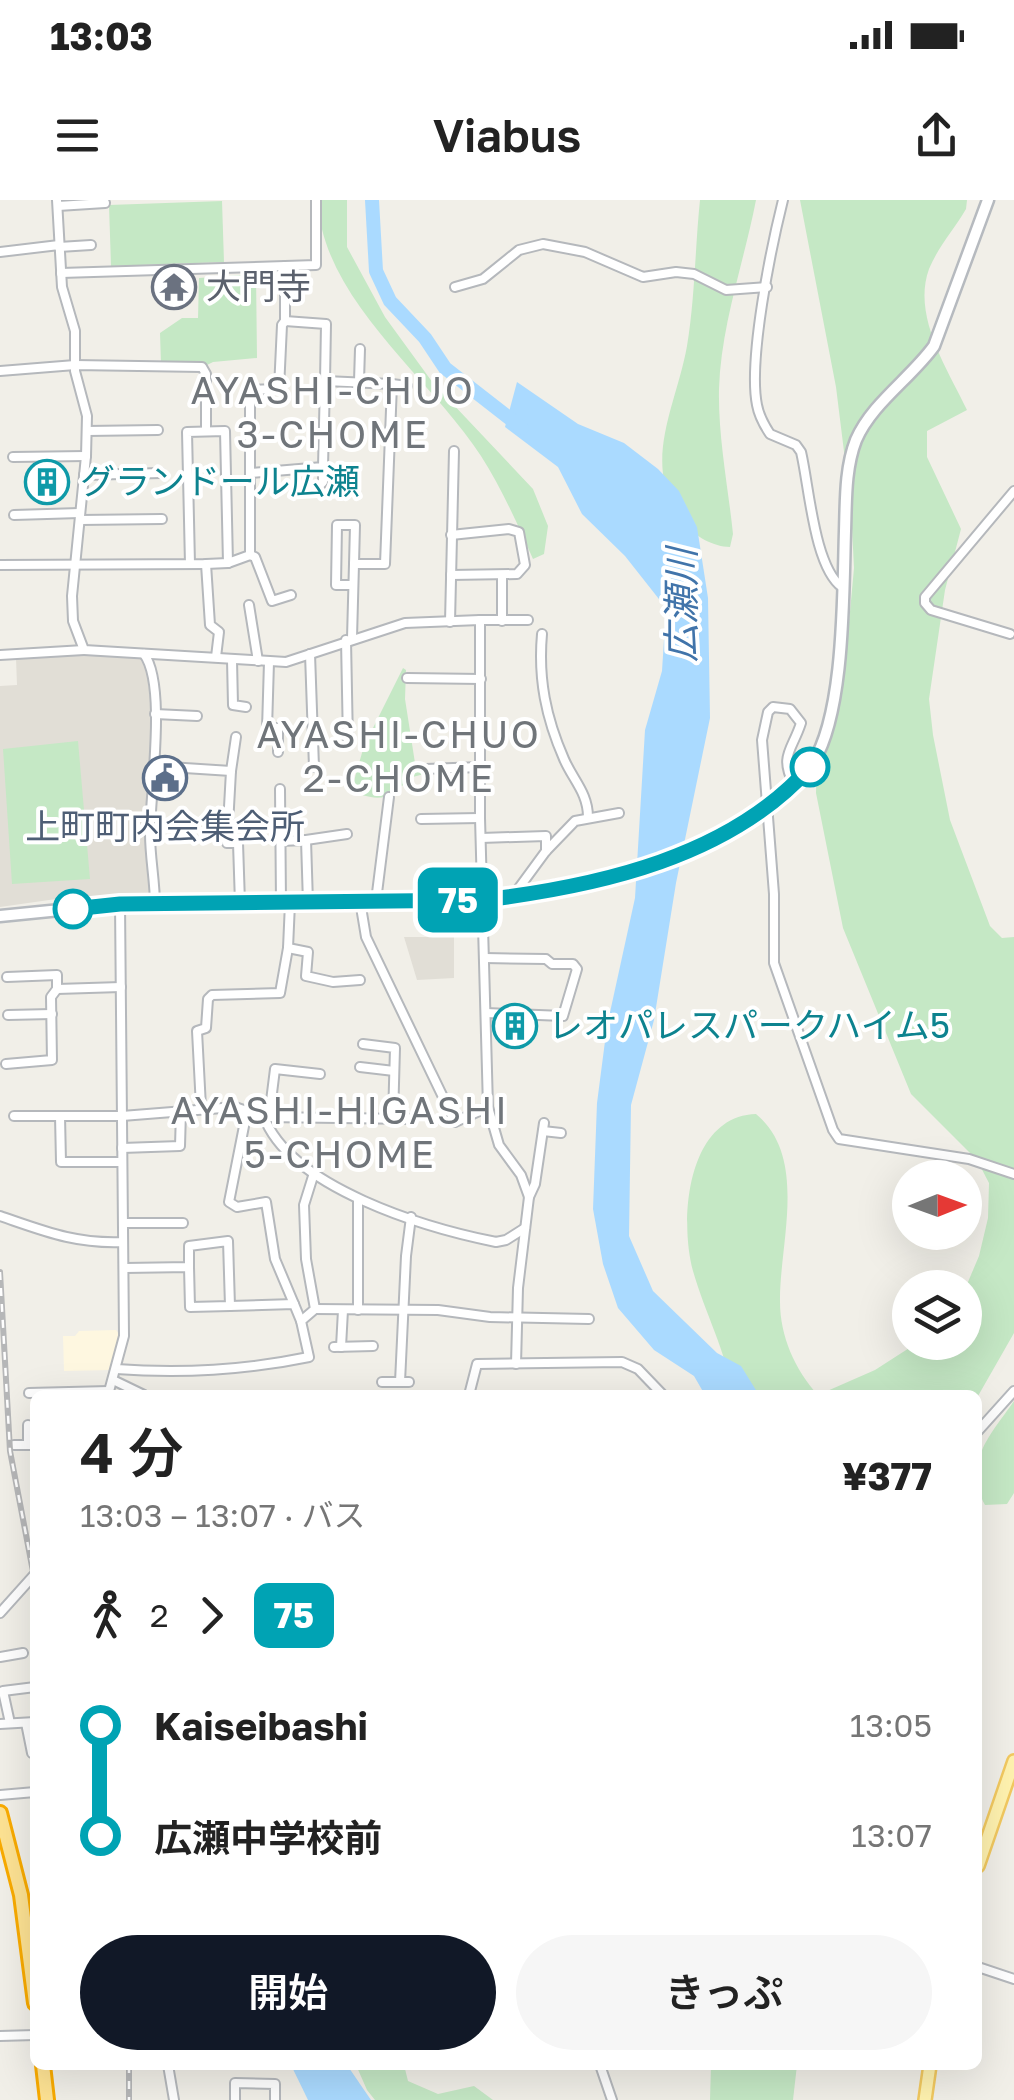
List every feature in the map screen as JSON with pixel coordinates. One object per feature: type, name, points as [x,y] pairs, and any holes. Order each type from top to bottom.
[{"type":"highway","points":[[0,1813],[4,1847],[21,1895],[30,1964]]},
{"type":"highway","points":[[44,2070],[47,2100]]},
{"type":"main road","points":[[982,1854],[1014,1761]]},
{"type":"main road","points":[[925,2100],[929,2070]]},
{"type":"street","points":[[60,272],[316,266],[316,200]]},
{"type":"street","points":[[783,200],[754,378],[759,416],[770,434],[796,445],[801,452],[826,563],[834,581],[842,587]]},
{"type":"street","points":[[0,916],[120,904],[484,900],[513,896],[634,871],[726,832],[774,802],[794,785],[821,748],[834,711],[847,490],[857,439],[866,422],[934,346],[988,200]]},
{"type":"street","points":[[84,650],[73,621],[74,565],[87,430],[75,365],[74,332],[60,272],[58,203],[105,203]]},
{"type":"street","points":[[455,287],[483,279],[518,250],[543,244],[585,252],[643,277],[676,272],[694,274],[726,290],[767,287]]},
{"type":"street","points":[[0,252],[91,245]]},
{"type":"street","points":[[250,555],[250,390],[279,388],[285,266]]},
{"type":"street","points":[[285,322],[326,324],[323,482],[306,487]]},
{"type":"street","points":[[359,380],[360,349]]},
{"type":"street","points":[[0,371],[75,365],[202,367],[206,374],[206,431]]},
{"type":"street","points":[[325,380],[408,386]]},
{"type":"street","points":[[336,555],[384,564],[392,384]]},
{"type":"street","points":[[87,430],[158,430]]},
{"type":"street","points":[[190,564],[187,432],[206,431],[225,432],[228,562]]},
{"type":"street","points":[[450,622],[454,451]]},
{"type":"street","points":[[13,457],[86,456]]},
{"type":"street","points":[[251,474],[323,466]]},
{"type":"street","points":[[84,474],[161,473]]},
{"type":"street","points":[[1010,634],[931,610],[924,596],[1014,491]]},
{"type":"street","points":[[14,515],[162,519]]},
{"type":"street","points":[[348,743],[355,525],[337,526],[336,585],[353,585]]},
{"type":"street","points":[[450,575],[517,574],[526,565],[519,532],[509,529],[451,534]]},
{"type":"street","points":[[0,565],[206,564],[250,555],[255,557],[272,601],[290,595]]},
{"type":"street","points":[[206,564],[210,625],[219,632],[216,657]]},
{"type":"street","points":[[502,575],[502,620]]},
{"type":"street","points":[[250,605],[264,662],[267,729],[278,728],[278,752]]},
{"type":"street","points":[[480,620],[480,818],[488,1107],[499,1145],[521,1175],[529,1197]]},
{"type":"street","points":[[0,655],[84,650],[286,662],[405,623],[528,620]]},
{"type":"street","points":[[542,634],[542,695],[565,764],[588,802],[588,817]]},
{"type":"street","points":[[144,654],[150,664],[155,714],[150,836],[155,905]]},
{"type":"street","points":[[310,654],[314,767]]},
{"type":"street","points":[[232,660],[231,708],[246,707]]},
{"type":"street","points":[[408,678],[480,679]]},
{"type":"street","points":[[794,785],[786,769],[786,758],[801,723],[790,709],[774,708],[768,712],[762,740],[774,894],[774,963],[833,1130],[839,1138],[952,1155],[1014,1174]]},
{"type":"street","points":[[155,714],[197,716]]},
{"type":"street","points":[[236,738],[227,842],[238,843],[240,903]]},
{"type":"street","points":[[154,766],[231,772]]},
{"type":"street","points":[[426,770],[481,767]]},
{"type":"street","points":[[201,1107],[197,1031],[206,1028],[208,999],[212,995],[280,993],[288,948],[280,789]]},
{"type":"street","points":[[376,901],[389,797]]},
{"type":"street","points":[[513,896],[565,828],[588,817],[619,813]]},
{"type":"street","points":[[421,819],[480,818]]},
{"type":"street","points":[[280,841],[347,834]]},
{"type":"street","points":[[481,838],[546,836],[546,850]]},
{"type":"street","points":[[306,840],[308,903]]},
{"type":"street","points":[[360,901],[366,937],[456,1122],[488,1107]]},
{"type":"street","points":[[109,1390],[124,1336],[120,904]]},
{"type":"street","points":[[288,948],[308,952],[306,976],[333,982],[360,980]]},
{"type":"street","points":[[485,958],[546,958],[552,964],[573,964],[577,969],[564,1016],[486,1013]]},
{"type":"street","points":[[6,1064],[52,1060],[52,996],[58,975],[7,977]]},
{"type":"street","points":[[57,989],[121,986]]},
{"type":"street","points":[[8,1015],[52,1014]]},
{"type":"street","points":[[363,1044],[395,1048],[394,1119]]},
{"type":"street","points":[[320,1074],[275,1068],[267,1117],[270,1131],[285,1152],[358,1200],[496,1242],[526,1228]]},
{"type":"street","points":[[360,1068],[394,1071]]},
{"type":"street","points":[[14,1116],[122,1116],[236,1106],[267,1117],[413,1119]]},
{"type":"street","points":[[122,1148],[180,1146],[181,1111]]},
{"type":"street","points":[[116,1369],[155,1372],[262,1367],[309,1357],[302,1321],[275,1259],[266,1202],[237,1207],[229,1202],[248,1111]]},
{"type":"street","points":[[60,1116],[61,1162],[122,1162]]},
{"type":"street","points":[[516,1364],[516,1317],[529,1197],[535,1184],[544,1127],[561,1134]]},
{"type":"street","points":[[314,1173],[304,1205],[306,1259],[315,1309]]},
{"type":"street","points":[[358,1200],[358,1310]]},
{"type":"street","points":[[4,1217],[71,1240],[123,1242]]},
{"type":"street","points":[[382,1382],[405,1382],[406,1256],[412,1217]]},
{"type":"street","points":[[123,1223],[183,1223]]},
{"type":"street","points":[[230,1306],[228,1241],[189,1246],[190,1307],[230,1306],[294,1304]]},
{"type":"street","points":[[124,1268],[189,1267]]},
{"type":"street","points":[[302,1321],[315,1309],[589,1318]]},
{"type":"street","points":[[342,1310],[337,1347],[372,1346]]},
{"type":"street","points":[[471,1390],[477,1364],[626,1363],[658,1390]]},
{"type":"street","points":[[112,1380],[133,1390]]},
{"type":"street","points":[[982,1427],[1014,1391]]},
{"type":"street","points":[[28,1425],[30,1435]]},
{"type":"street","points":[[14,1445],[30,1445]]},
{"type":"street","points":[[0,1612],[30,1579]]},
{"type":"street","points":[[0,1657],[23,1653]]},
{"type":"street","points":[[30,1688],[3,1692],[5,1724],[30,1722]]},
{"type":"street","points":[[0,1795],[30,1792]]},
{"type":"street","points":[[982,1968],[1014,1979]]},
{"type":"street","points":[[0,2036],[30,2035]]},
{"type":"street","points":[[169,2070],[174,2100]]},
{"type":"street","points":[[602,2070],[612,2100]]},
{"type":"street","points":[[235,2100],[236,2083],[275,2084],[275,2100]]},
{"type":"shaded area","points":[[84,652],[143,657],[146,664],[154,730],[146,826],[151,895],[70,897],[0,907],[0,686],[17,685],[16,658]]},
{"type":"shaded area","points":[[438,907],[479,907],[479,928],[454,928],[454,978],[417,980],[404,937],[439,937]]},
{"type":"shaded area","points":[[116,1330],[120,1335],[113,1370],[64,1371],[63,1336],[75,1336],[79,1331]]},
{"type":"green space","points":[[318,200],[347,200],[347,247],[385,317],[433,383],[533,489],[548,526],[544,554],[533,559],[481,456],[357,303],[324,236]]},
{"type":"green space","points":[[700,200],[756,200],[728,317],[719,389],[733,534],[730,547],[711,543],[684,523],[671,502],[662,458],[690,328]]},
{"type":"green space","points":[[800,200],[967,200],[966,209],[929,269],[925,287],[934,341],[967,410],[927,431],[927,457],[961,529],[945,590],[929,699],[950,820],[990,926],[1002,938],[1014,937],[1014,1333],[981,1390],[829,1390],[892,1359],[982,1360],[982,1270],[973,1270],[982,1250],[988,1218],[989,1183],[982,1160],[977,1160],[911,1094],[843,928],[816,793],[817,759],[826,719],[845,666],[854,568],[836,387]]},
{"type":"green space","points":[[222,201],[224,262],[111,266],[109,205]]},
{"type":"green space","points":[[256,274],[257,358],[207,365],[161,364],[160,333],[182,318],[198,318],[199,278]]},
{"type":"green space","points":[[403,668],[415,763],[424,765],[424,774],[409,778],[407,785],[383,797],[351,791],[364,746]]},
{"type":"green space","points":[[78,741],[90,879],[12,884],[3,749]]},
{"type":"green space","points":[[756,1114],[772,1132],[787,1178],[780,1302],[786,1340],[796,1364],[814,1390],[732,1390],[689,1250],[689,1199],[702,1151],[715,1132],[733,1119]]},
{"type":"green space","points":[[1014,1401],[1014,1493],[1007,1504],[985,1505],[982,1497],[982,1450]]},
{"type":"green space","points":[[358,2070],[405,2070],[408,2081],[438,2094],[474,2086],[493,2100],[375,2100]]},
{"type":"green space","points":[[711,2070],[796,2070],[793,2100],[710,2100]]},
{"type":"water","points":[[517,382],[578,424],[624,443],[658,469],[679,491],[697,527],[708,598],[710,718],[676,883],[654,1020],[631,1105],[629,1236],[653,1291],[717,1353],[741,1366],[756,1390],[702,1390],[694,1376],[654,1350],[618,1308],[603,1264],[593,1209],[597,1103],[607,1026],[635,898],[645,730],[662,671],[666,608],[625,556],[582,514],[558,467],[505,427]]},
{"type":"water","points":[[293,2070],[350,2070],[371,2100],[308,2100]]},
{"type":"waterway","name":"広瀬川","points":[[372,200],[376,271],[390,301],[425,338],[445,368],[522,428]]},
{"type":"railway","points":[[0,1272],[10,1451],[30,1556]]},
{"type":"railway","points":[[129,2070],[129,2100]]},
{"type":"bus line","name":"75","points":[[73,909],[120,904],[484,900],[524,895],[634,871],[683,853],[774,802],[810,767]]},
{"type":"place","name":"大門寺","points":[[174,287]]},
{"type":"place","name":"グランドール広瀬","points":[[47,482]]},
{"type":"place","name":"上町町内会集会所","points":[[165,778]]},
{"type":"place","name":"レオパレスパークハイム5","points":[[515,1026]]},
{"type":"district","name":"AYASHI-CHUO 3-CHOME","points":[[333,413]]},
{"type":"district","name":"AYASHI-CHUO 2-CHOME","points":[[399,757]]},
{"type":"district","name":"AYASHI-HIGASHI 5-CHOME","points":[[340,1133]]}]
